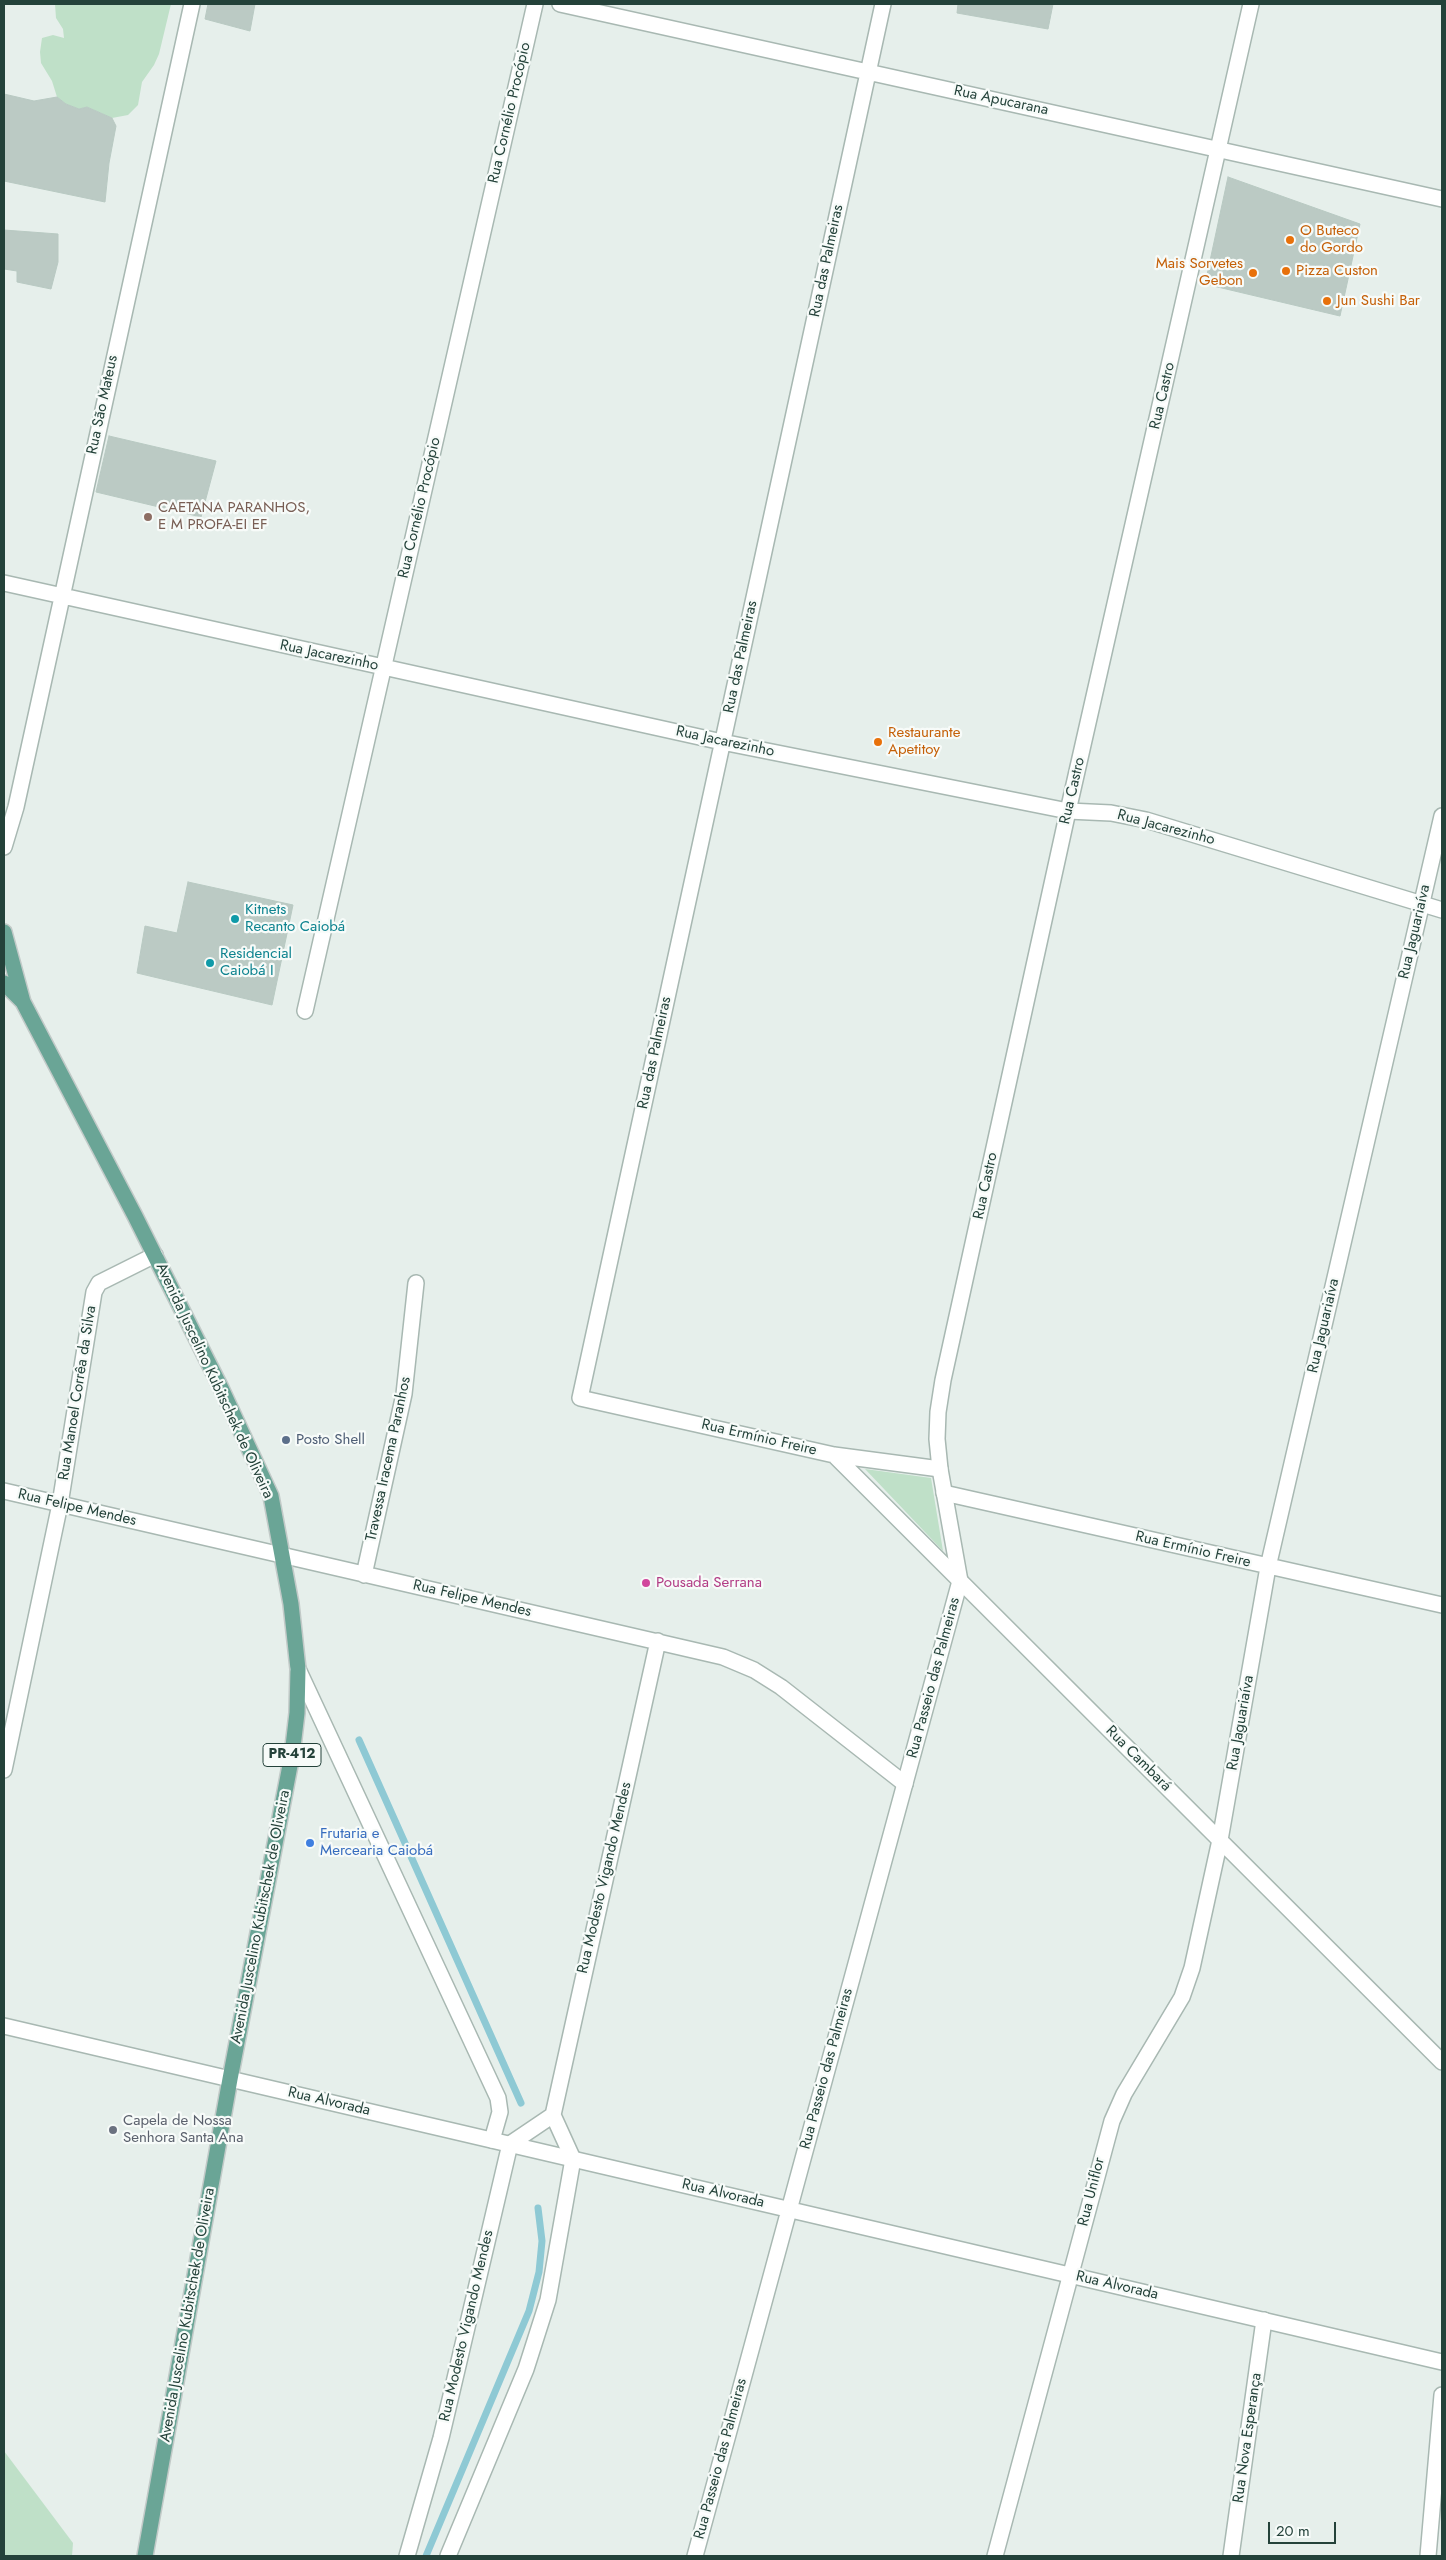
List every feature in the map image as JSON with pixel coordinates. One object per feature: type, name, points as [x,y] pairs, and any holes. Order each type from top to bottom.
[{"type":"main road","name":"Avenida Juscelino Kubitschek de Oliveira","points":[[4,932],[23,1002],[154,1255],[271,1496],[291,1604],[298,1669],[297,1713],[292,1755],[230,2079],[145,2556]]},
{"type":"main road","name":"Avenida Juscelino Kubitschek de Oliveira","points":[[4,983],[23,1002]]},
{"type":"street","name":"Rua São Mateus","points":[[4,847],[10,809],[61,597],[192,4]]},
{"type":"street","name":"Rua Cornélio Procópio","points":[[305,1012],[535,4]]},
{"type":"street","name":"Rua Apucarana","points":[[560,4],[1442,199]]},
{"type":"street","name":"Rua das Palmeiras","points":[[580,1398],[883,4]]},
{"type":"street","name":"Rua Castro","points":[[960,1581],[940,1469],[938,1412],[943,1380],[1068,811],[1251,4]]},
{"type":"street","name":"Rua Jacarezinho","points":[[4,583],[722,742],[1068,811],[1111,813],[1146,820],[1442,910]]},
{"type":"street","name":"Rua Jaguariaíva","points":[[1220,1840],[1268,1567],[1442,816]]},
{"type":"street","name":"Rua Manoel Corrêa da Silva","points":[[4,1770],[60,1504],[94,1292],[99,1283],[154,1255]]},
{"type":"street","name":"Travessa Iracema Paranhos","points":[[364,1575],[404,1394],[416,1283]]},
{"type":"street","name":"Rua Ermínio Freire","points":[[580,1398],[834,1455],[940,1469]]},
{"type":"street","name":"Rua Cambará","points":[[834,1455],[1442,2062]]},
{"type":"street","name":"Rua Felipe Mendes","points":[[4,1490],[724,1657],[754,1670],[781,1688],[904,1784]]},
{"type":"street","name":"Rua Ermínio Freire","points":[[944,1493],[1442,1606]]},
{"type":"street","name":"Rua Passeio das Palmeiras","points":[[695,2556],[960,1581]]},
{"type":"street","name":"Rua Modesto Vigando Mendes","points":[[553,2115],[658,1641]]},
{"type":"street","points":[[298,1669],[498,2098],[500,2112],[492,2140]]},
{"type":"street","name":"Rua Uniflor","points":[[995,2556],[1112,2121],[1124,2094],[1182,1997],[1192,1968],[1220,1840]]},
{"type":"street","name":"Rua Alvorada","points":[[4,2026],[1442,2362]]},
{"type":"street","points":[[448,2556],[526,2369],[539,2331],[554,2272],[573,2159],[553,2115],[510,2144]]},
{"type":"street","name":"Rua Modesto Vigando Mendes","points":[[407,2556],[441,2438],[510,2144]]},
{"type":"street","name":"Rua Nova Esperança","points":[[1232,2556],[1264,2320]]},
{"type":"street","points":[[1428,2556],[1442,2395]]},
{"type":"green space","points":[[55,4],[171,4],[159,54],[142,82],[138,105],[128,115],[112,118],[87,107],[79,109],[66,104],[57,97],[52,81],[41,63],[40,52],[42,38],[53,35],[64,38],[63,29],[56,18]]},
{"type":"green space","points":[[865,1469],[931,1478],[943,1551]]},
{"type":"green space","points":[[4,2451],[73,2543],[72,2556],[4,2556]]},
{"type":"building","points":[[208,4],[255,4],[250,31],[205,19]]},
{"type":"building","points":[[958,4],[1053,4],[1048,29],[957,13]]},
{"type":"building","points":[[4,94],[34,101],[57,97],[66,104],[79,109],[87,107],[112,118],[116,126],[109,163],[105,202],[4,181]]},
{"type":"building","points":[[1228,177],[1360,224],[1340,316],[1205,284]]},
{"type":"building","points":[[4,230],[58,234],[58,262],[51,289],[17,282],[17,271],[4,269]]},
{"type":"building","points":[[109,436],[216,461],[201,517],[96,492]]},
{"type":"building","points":[[188,882],[293,905],[272,1005],[137,973],[145,926],[177,933]]},
{"type":"waterway","points":[[359,1740],[521,2103]]},
{"type":"waterway","points":[[426,2556],[529,2311],[539,2272],[542,2241],[538,2208]]},
{"type":"place","name":"O Buteco do Gordo","points":[[1290,240]]},
{"type":"place","name":"Pizza Custon","points":[[1286,271]]},
{"type":"place","name":"Mais Sorvetes Gebon","points":[[1253,273]]},
{"type":"place","name":"Jun Sushi Bar","points":[[1327,301]]},
{"type":"place","name":"CAETANA PARANHOS, E M PROFA-EI EF","points":[[148,517]]},
{"type":"place","name":"Restaurante Apetitoy","points":[[878,742]]},
{"type":"place","name":"Kitnets Recanto Caiobá","points":[[235,919]]},
{"type":"place","name":"Residencial Caiobá I","points":[[210,963]]},
{"type":"place","name":"Posto Shell","points":[[286,1440]]},
{"type":"place","name":"Pousada Serrana","points":[[646,1583]]},
{"type":"place","name":"Frutaria e Mercearia Caiobá","points":[[310,1843]]},
{"type":"place","name":"Capela de Nossa Senhora Santa Ana","points":[[113,2130]]}]
